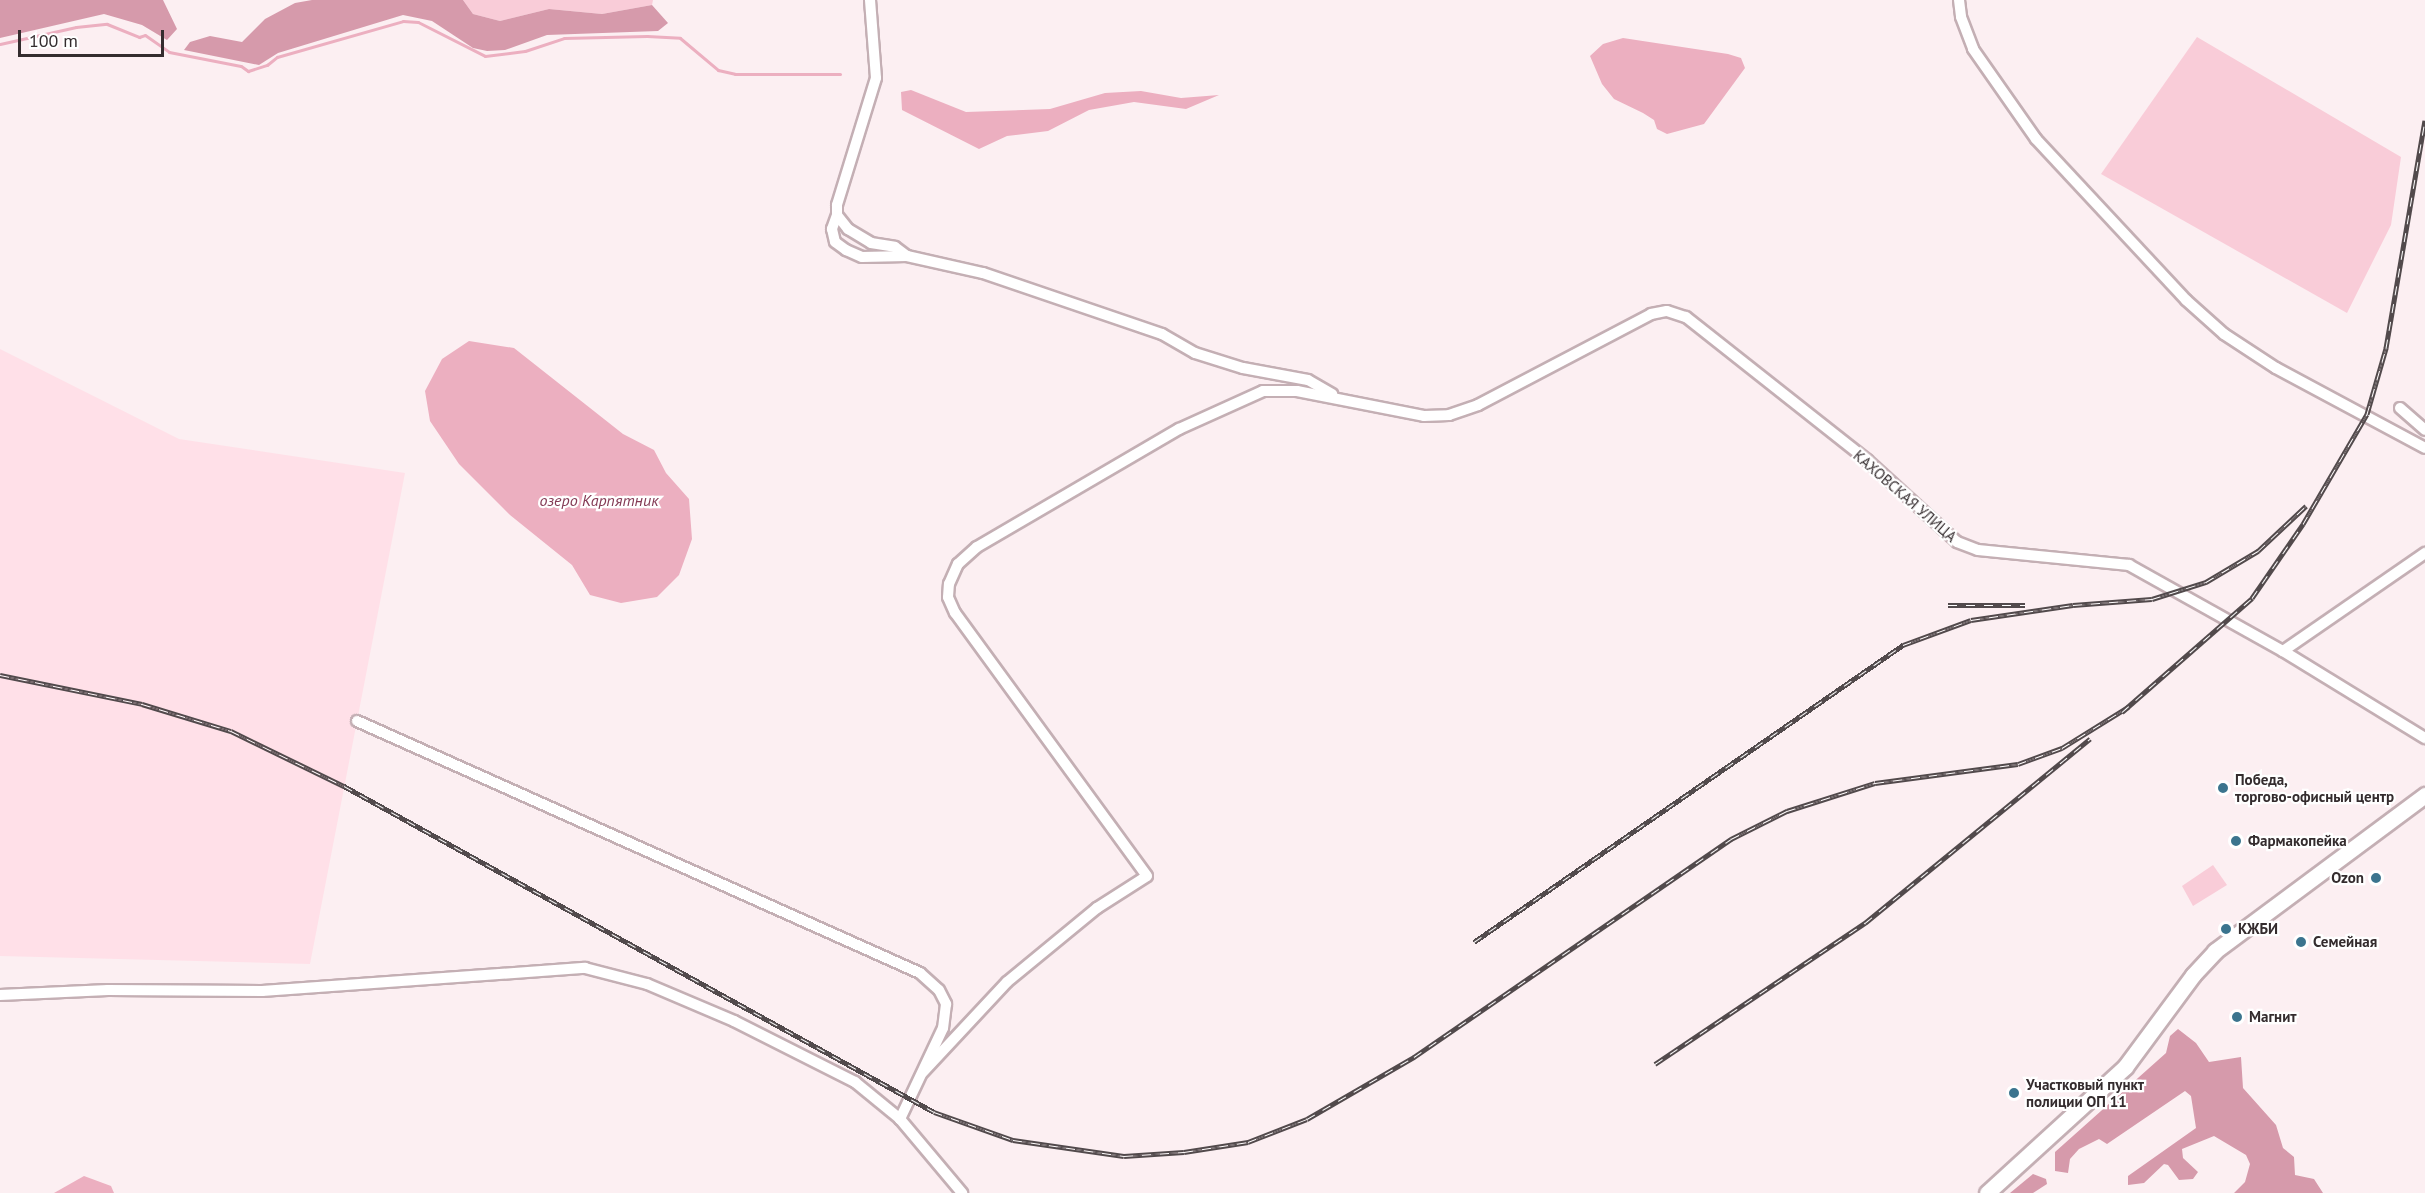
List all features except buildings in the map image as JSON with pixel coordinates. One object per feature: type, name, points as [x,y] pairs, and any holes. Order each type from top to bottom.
[{"type":"main road","points":[[1987,1193],[2125,1067],[2216,951],[2425,795]]},
{"type":"street","points":[[870,0],[876,78],[832,229],[835,242],[862,257],[907,256],[983,273],[1162,334],[1195,353],[1243,368],[1308,380],[1339,398]]},
{"type":"street","points":[[1959,0],[1961,17],[1973,49],[2036,139],[2186,300],[2224,334],[2276,368],[2425,448]]},
{"type":"street","points":[[837,216],[848,229],[871,243],[895,246],[907,256]]},
{"type":"street","name":"КАХОВСКАЯ УЛИЦА","points":[[923,1072],[1007,982],[1097,909],[1147,876],[955,613],[948,597],[949,584],[958,564],[977,547],[1231,402],[1263,391],[1297,391],[1424,416],[1449,415],[1478,405],[1652,314],[1667,312],[1686,317],[1867,460],[1957,542],[1978,550],[2129,565],[2283,651],[2425,738]]},
{"type":"street","points":[[2400,408],[2425,430]]},
{"type":"street","points":[[2283,651],[2425,553]]},
{"type":"street","points":[[357,721],[920,973],[939,990],[946,1004],[943,1028],[900,1119]]},
{"type":"street","points":[[0,995],[108,990],[262,991],[585,968],[647,984],[734,1021],[855,1082],[900,1119],[962,1193]]},
{"type":"shaded area","points":[[0,0],[163,0],[177,29],[167,40],[142,25],[104,14],[0,38]]},
{"type":"shaded area","points":[[312,0],[463,0],[473,14],[500,21],[549,9],[602,14],[652,5],[668,23],[658,31],[547,35],[505,50],[487,51],[473,48],[432,21],[403,15],[278,53],[259,65],[184,50],[190,42],[210,36],[242,42],[265,19],[295,3]]},
{"type":"shaded area","points":[[463,0],[653,0],[652,5],[602,14],[549,9],[500,21],[473,14]]},
{"type":"shaded area","points":[[2197,37],[2401,157],[2391,225],[2347,313],[2101,174]]},
{"type":"shaded area","points":[[0,349],[179,439],[405,473],[310,964],[0,956]]},
{"type":"shaded area","points":[[2213,865],[2227,885],[2193,906],[2182,886]]},
{"type":"shaded area","points":[[2178,1029],[2196,1043],[2209,1062],[2241,1057],[2243,1088],[2276,1125],[2283,1148],[2294,1157],[2295,1175],[2314,1179],[2323,1193],[2234,1193],[2245,1182],[2250,1164],[2246,1155],[2214,1136],[2182,1149],[2183,1158],[2198,1172],[2193,1179],[2179,1180],[2168,1165],[2164,1164],[2144,1183],[2128,1185],[2128,1176],[2196,1128],[2191,1096],[2185,1091],[2107,1144],[2099,1139],[2079,1149],[2070,1159],[2068,1173],[2055,1171],[2055,1152],[2166,1053],[2170,1036]]},
{"type":"shaded area","points":[[2033,1174],[2046,1179],[2047,1184],[2033,1193],[2010,1193]]},
{"type":"water","points":[[1623,38],[1728,54],[1741,58],[1745,68],[1704,124],[1667,134],[1657,129],[1654,120],[1614,99],[1602,84],[1590,56],[1603,44]]},
{"type":"water","points":[[911,90],[966,112],[1050,109],[1105,93],[1141,91],[1181,98],[1219,95],[1186,109],[1134,102],[1089,110],[1048,131],[1007,136],[979,149],[902,110],[901,92]]},
{"type":"water","name":"озеро Карпятник","points":[[469,341],[514,348],[623,434],[654,450],[666,473],[689,499],[692,539],[679,575],[657,597],[621,603],[590,595],[572,565],[510,515],[459,464],[430,421],[425,391],[442,359]]},
{"type":"water","points":[[84,1176],[111,1186],[114,1193],[54,1193]]},
{"type":"waterway","points":[[0,44],[76,27],[107,24],[139,37],[145,35],[169,52],[241,66],[248,71],[267,65],[277,57],[403,21],[418,22],[485,56],[525,51],[564,38],[647,36],[680,38],[718,70],[735,74],[840,74]]},
{"type":"railway","points":[[2122,712],[2252,598],[2303,524],[2367,414],[2386,348],[2425,120]]},
{"type":"railway","points":[[1474,942],[1903,645],[1971,620],[2073,605],[2152,599],[2206,582],[2258,551],[2306,506]]},
{"type":"railway","points":[[1948,605],[2025,605]]},
{"type":"railway","points":[[0,675],[142,704],[231,731],[344,786],[934,1112],[1013,1140],[1124,1156],[1184,1152],[1248,1142],[1307,1119],[1414,1057],[1731,839],[1787,811],[1875,783],[2018,764],[2062,748],[2128,707]]},
{"type":"railway","points":[[1655,1064],[1865,923],[2090,739]]},
{"type":"place","name":"Победа, торгово-офисный центр","points":[[2223,788]]},
{"type":"place","name":"Фармакопейка","points":[[2236,841]]},
{"type":"place","name":"Ozon","points":[[2376,878]]},
{"type":"place","name":"КЖБИ","points":[[2226,929]]},
{"type":"place","name":"Семейная","points":[[2301,942]]},
{"type":"place","name":"Магнит","points":[[2237,1017]]},
{"type":"place","name":"Участковый пункт полиции ОП 11","points":[[2014,1093]]}]
